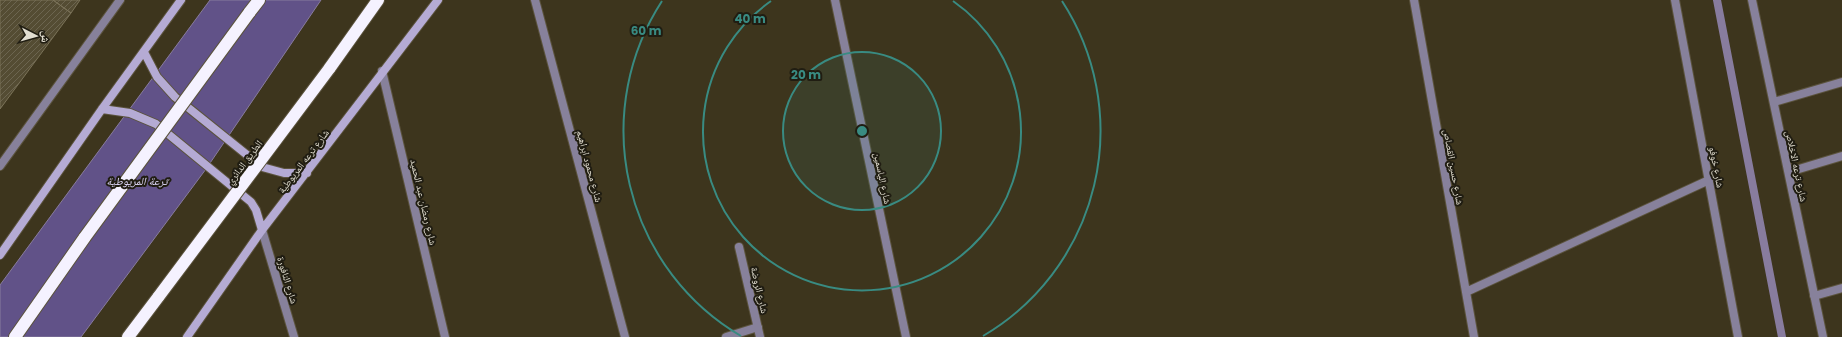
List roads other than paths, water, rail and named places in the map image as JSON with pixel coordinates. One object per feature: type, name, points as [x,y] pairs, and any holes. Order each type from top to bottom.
[{"type":"highway","points":[[15,337],[90,231],[259,0]]},
{"type":"highway","name":"الطريق الدائري","points":[[128,337],[378,0]]},
{"type":"main road","points":[[0,255],[102,109],[181,0]]},
{"type":"main road","name":"شارع ترعه المريوطية","points":[[187,337],[262,230],[307,173],[382,71],[438,0]]},
{"type":"main road","points":[[144,52],[157,77],[170,92],[262,167],[284,173],[307,173]]},
{"type":"main road","points":[[102,109],[130,113],[156,124],[251,202],[258,215],[262,230]]},
{"type":"street","points":[[0,166],[120,0]]},
{"type":"street","name":"شارع محمود ابراهيم","points":[[535,0],[625,337]]},
{"type":"street","name":"شارع الياسمين","points":[[835,0],[906,337]]},
{"type":"street","name":"شارع حسين القصاص","points":[[1414,0],[1474,337]]},
{"type":"street","name":"شارع خوفو","points":[[1676,0],[1738,337]]},
{"type":"street","name":"شارع ترعه الاخلاص","points":[[1752,0],[1823,337]]},
{"type":"street","name":"شارع رمضان عبد الحميد","points":[[382,71],[445,337]]},
{"type":"street","points":[[1774,102],[1842,82]]},
{"type":"street","points":[[1788,172],[1842,156]]},
{"type":"street","points":[[1466,292],[1709,180]]},
{"type":"street","name":"شارع النافورة","points":[[262,230],[294,337]]},
{"type":"street","name":"شارع الروضة","points":[[739,247],[760,337]]},
{"type":"street","points":[[1814,296],[1842,288]]},
{"type":"street","points":[[726,337],[758,327]]},
{"type":"water","name":"ترعة المريوطية","points":[[210,0],[321,0],[206,169],[81,337],[0,337],[0,285]]},
{"type":"waterway","points":[[1717,0],[1782,337]]}]
